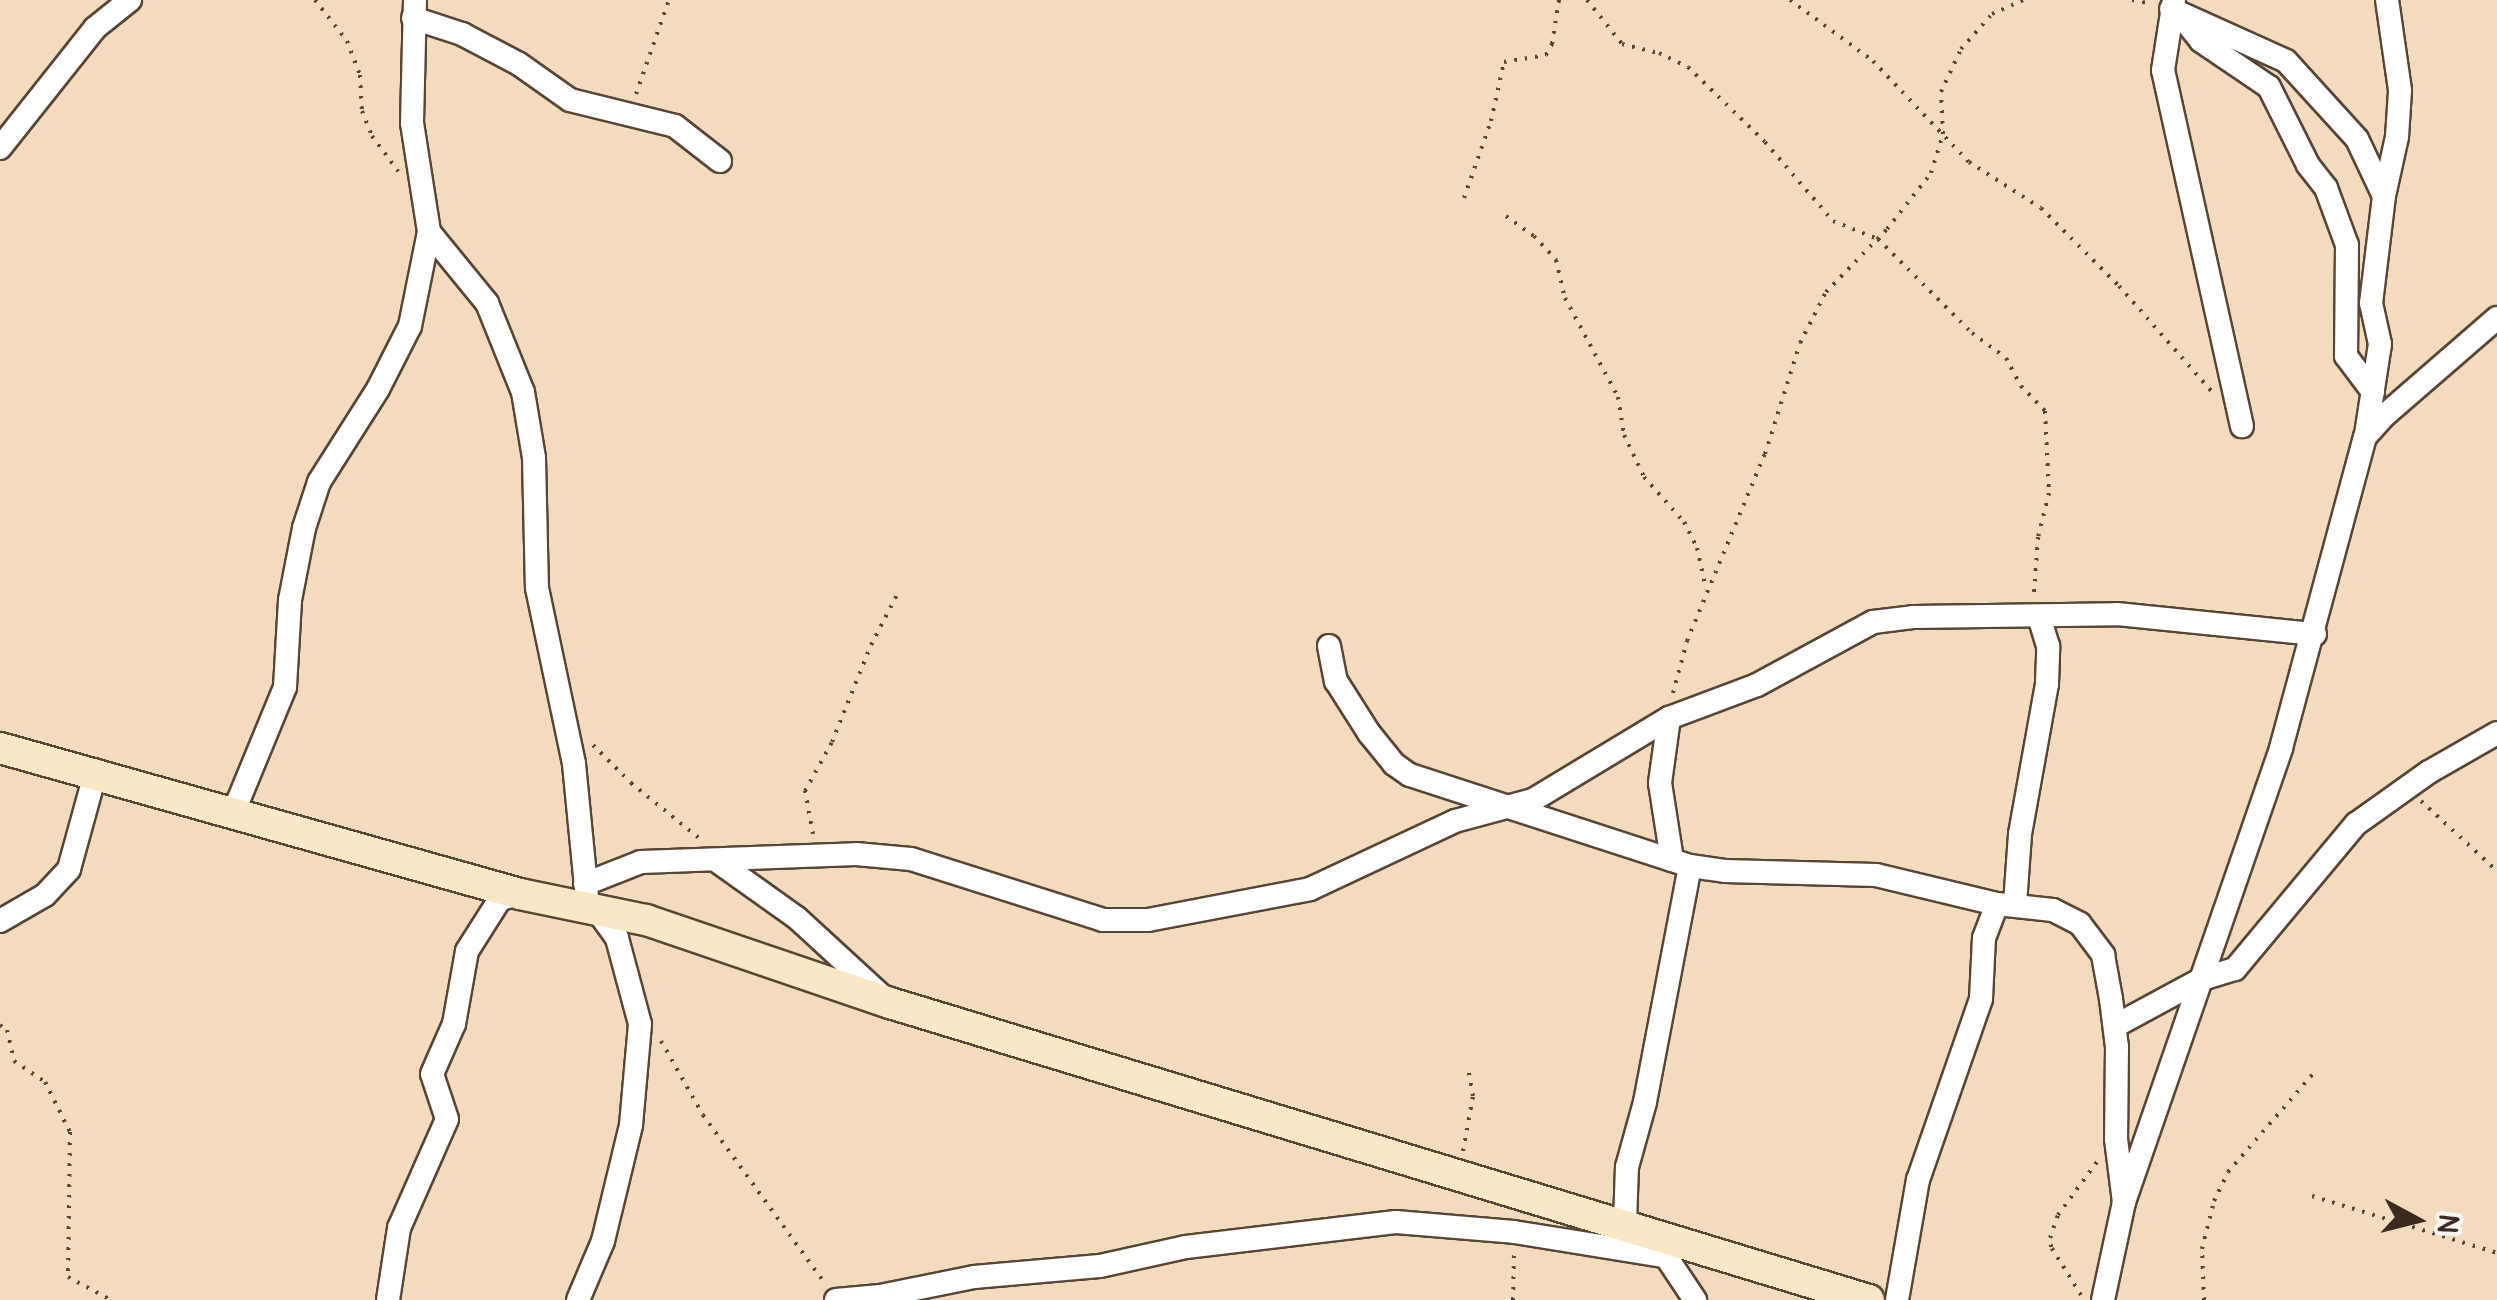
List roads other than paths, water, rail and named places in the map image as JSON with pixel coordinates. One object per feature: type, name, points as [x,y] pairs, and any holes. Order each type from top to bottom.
[{"type":"street","points":[[0,148],[95,28],[130,0]]},
{"type":"street","points":[[2104,1300],[2124,1202],[2315,634],[2365,438],[2380,344],[2372,303],[2384,196],[2398,137],[2400,90],[2387,0]]},
{"type":"street","points":[[2174,6],[2286,61],[2357,139],[2384,196]]},
{"type":"street","points":[[2174,6],[2201,42],[2269,87],[2308,164],[2326,188],[2347,245],[2348,366],[2373,392]]},
{"type":"street","points":[[2174,6],[2164,70],[2242,426]]},
{"type":"street","points":[[234,810],[285,688],[290,600],[304,528],[320,482],[378,389],[410,326],[429,232],[412,123],[414,9],[519,64],[570,100],[674,126],[720,162]]},
{"type":"street","points":[[429,232],[486,303],[523,392],[534,458],[537,588],[574,764],[591,902],[617,938],[640,1024],[631,1124],[603,1240],[578,1300]]},
{"type":"street","points":[[2365,438],[2384,415],[2495,323]]},
{"type":"street","points":[[591,902],[641,862],[856,854],[911,859],[1103,920],[1126,922],[1230,907],[1310,889],[1456,821],[1511,807],[1549,791],[1669,718],[1757,685],[1872,622],[1913,616],[2117,614],[2315,634]]},
{"type":"street","points":[[1897,1300],[1918,1180],[1981,1000],[1984,938],[2006,904],[2047,684],[2048,646],[2038,617]]},
{"type":"street","points":[[1329,646],[1336,681],[1394,764],[1410,775],[1681,863],[1725,871],[1876,874],[2006,904],[2054,910],[2094,937],[2103,955],[2115,1026],[2116,1139],[2124,1202]]},
{"type":"street","points":[[1625,1223],[1627,1166],[1672,978],[1681,863],[1660,783],[1669,718]]},
{"type":"street","points":[[2115,1026],[2202,979],[2236,969],[2356,824],[2406,788],[2497,733]]},
{"type":"street","points":[[0,748],[96,771],[520,894],[591,902],[890,1003],[1470,1182],[1625,1223],[1659,1245],[1696,1300]]},
{"type":"street","points":[[0,921],[45,895],[68,869],[96,771]]},
{"type":"street","points":[[717,861],[796,918],[890,1003]]},
{"type":"street","points":[[388,1300],[399,1228],[448,1119],[432,1074],[454,1024],[467,952],[500,899],[520,894]]},
{"type":"street","points":[[836,1300],[1414,1221],[1659,1245],[1869,1300]]}]
